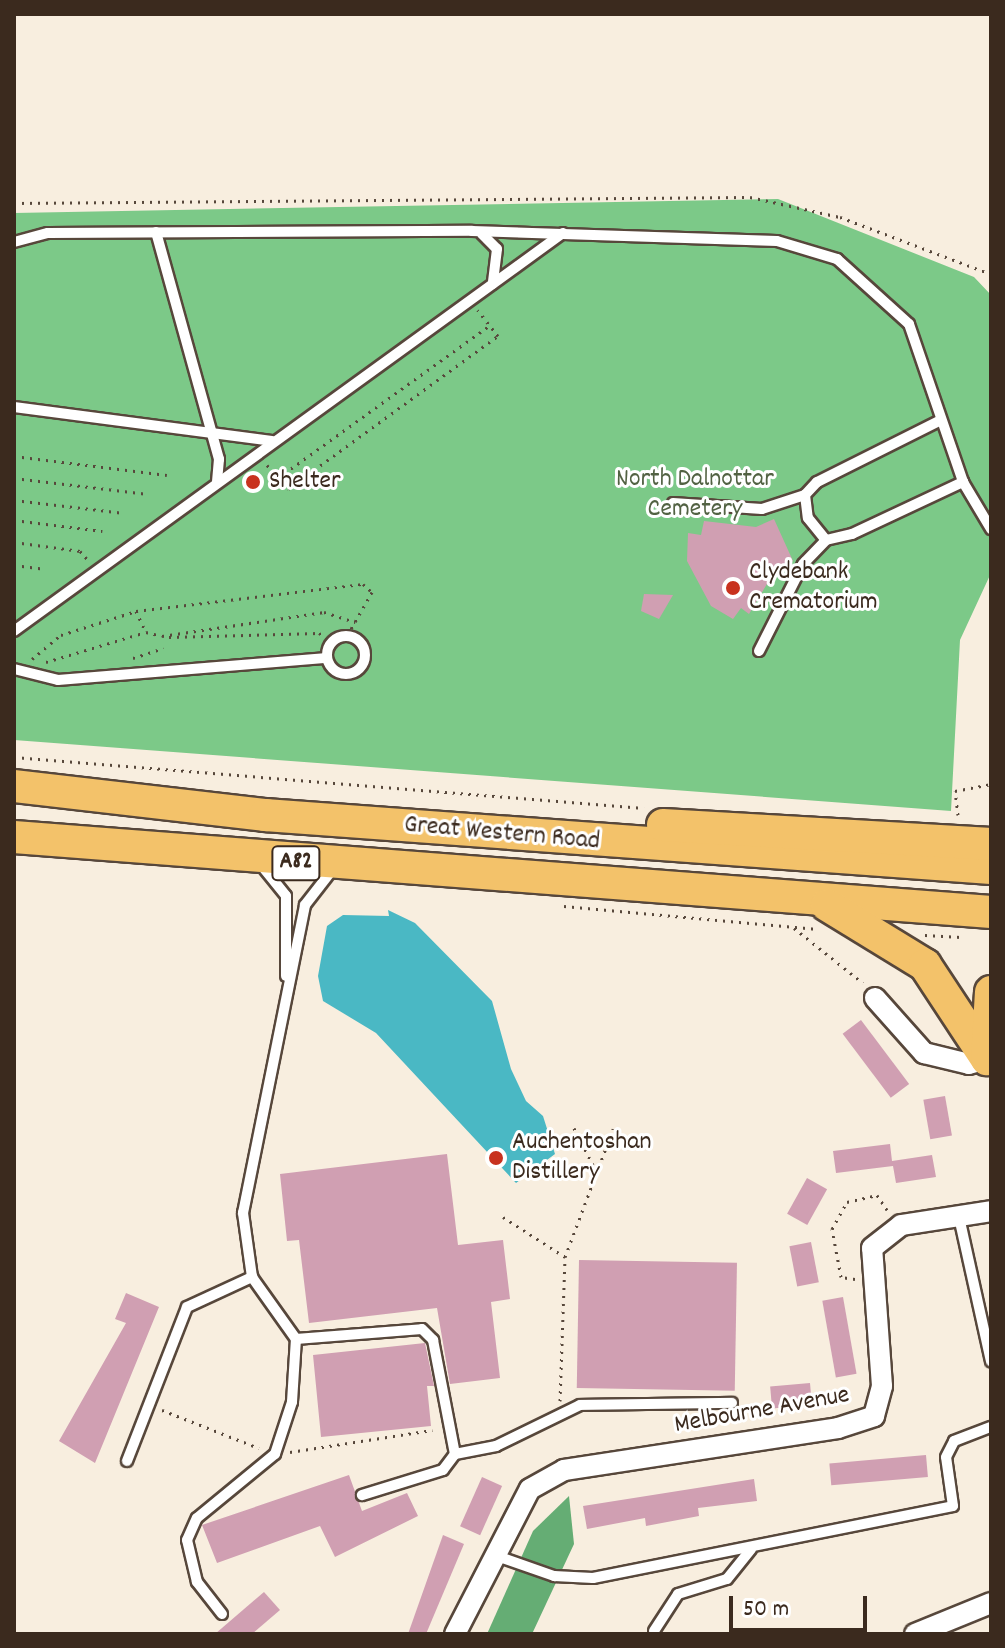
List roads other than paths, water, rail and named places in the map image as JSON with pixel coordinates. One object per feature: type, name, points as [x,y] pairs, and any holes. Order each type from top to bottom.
[{"type":"main road","name":"Great Western Road","points":[[14,786],[483,832],[991,868]]},
{"type":"main road","points":[[483,832],[578,820],[977,843]]},
{"type":"main road","name":"Great Western Road","points":[[14,837],[254,860],[991,912]]},
{"type":"main road","points":[[823,902],[925,965],[987,1059]]},
{"type":"main road","points":[[987,1059],[991,992]]},
{"type":"street","points":[[875,998],[924,1053],[969,1064],[987,1059]]},
{"type":"street","points":[[959,1217],[991,1211]]},
{"type":"street","name":"Melbourne Avenue","points":[[455,1634],[492,1554],[530,1489],[564,1470],[838,1428],[874,1416],[882,1386],[871,1277],[872,1248],[894,1231],[959,1217]]},
{"type":"street","points":[[915,1634],[991,1603]]},
{"type":"lane","points":[[472,231],[491,237],[497,249],[493,284]]},
{"type":"lane","points":[[14,242],[48,233],[472,231],[777,241],[837,259],[909,324],[963,482],[991,529]]},
{"type":"lane","points":[[156,232],[211,433],[217,482]]},
{"type":"lane","points":[[14,631],[563,233]]},
{"type":"lane","points":[[14,407],[272,441]]},
{"type":"lane","points":[[673,503],[762,509],[805,495],[941,420]]},
{"type":"lane","points":[[759,651],[803,564],[826,540],[963,482]]},
{"type":"lane","points":[[805,495],[808,518],[826,540]]},
{"type":"lane","points":[[347,636],[364,649],[361,667],[338,672],[327,658],[332,641],[347,636]]},
{"type":"lane","points":[[17,671],[58,680],[327,658]]},
{"type":"lane","points":[[254,860],[286,896],[284,1006]]},
{"type":"lane","points":[[222,1614],[192,1570],[187,1540],[197,1518],[275,1454],[292,1402],[296,1339],[252,1277],[243,1213],[305,905],[339,865]]},
{"type":"lane","points":[[959,1217],[991,1361]]},
{"type":"lane","points":[[127,1461],[187,1307],[252,1277]]},
{"type":"lane","points":[[296,1339],[429,1333],[455,1454]]},
{"type":"lane","points":[[362,1495],[443,1470],[455,1454],[496,1446],[559,1417],[602,1403],[732,1403]]},
{"type":"lane","points":[[492,1554],[554,1576],[593,1578],[751,1549],[953,1506],[946,1457],[954,1441],[991,1427]]},
{"type":"lane","points":[[654,1631],[678,1594],[727,1579],[751,1549]]},
{"type":"water","points":[[388,910],[415,923],[492,1001],[511,1069],[526,1101],[543,1116],[555,1154],[516,1183],[376,1033],[323,1001],[318,976],[327,926],[343,915],[389,916]]},
{"type":"place","name":"Shelter","points":[[253,482]]},
{"type":"place","name":"Clydebank Crematorium","points":[[733,588]]},
{"type":"place","name":"Auchentoshan Distillery","points":[[496,1158]]},
{"type":"park label","name":"North Dalnottar Cemetery","points":[[695,495]]}]
